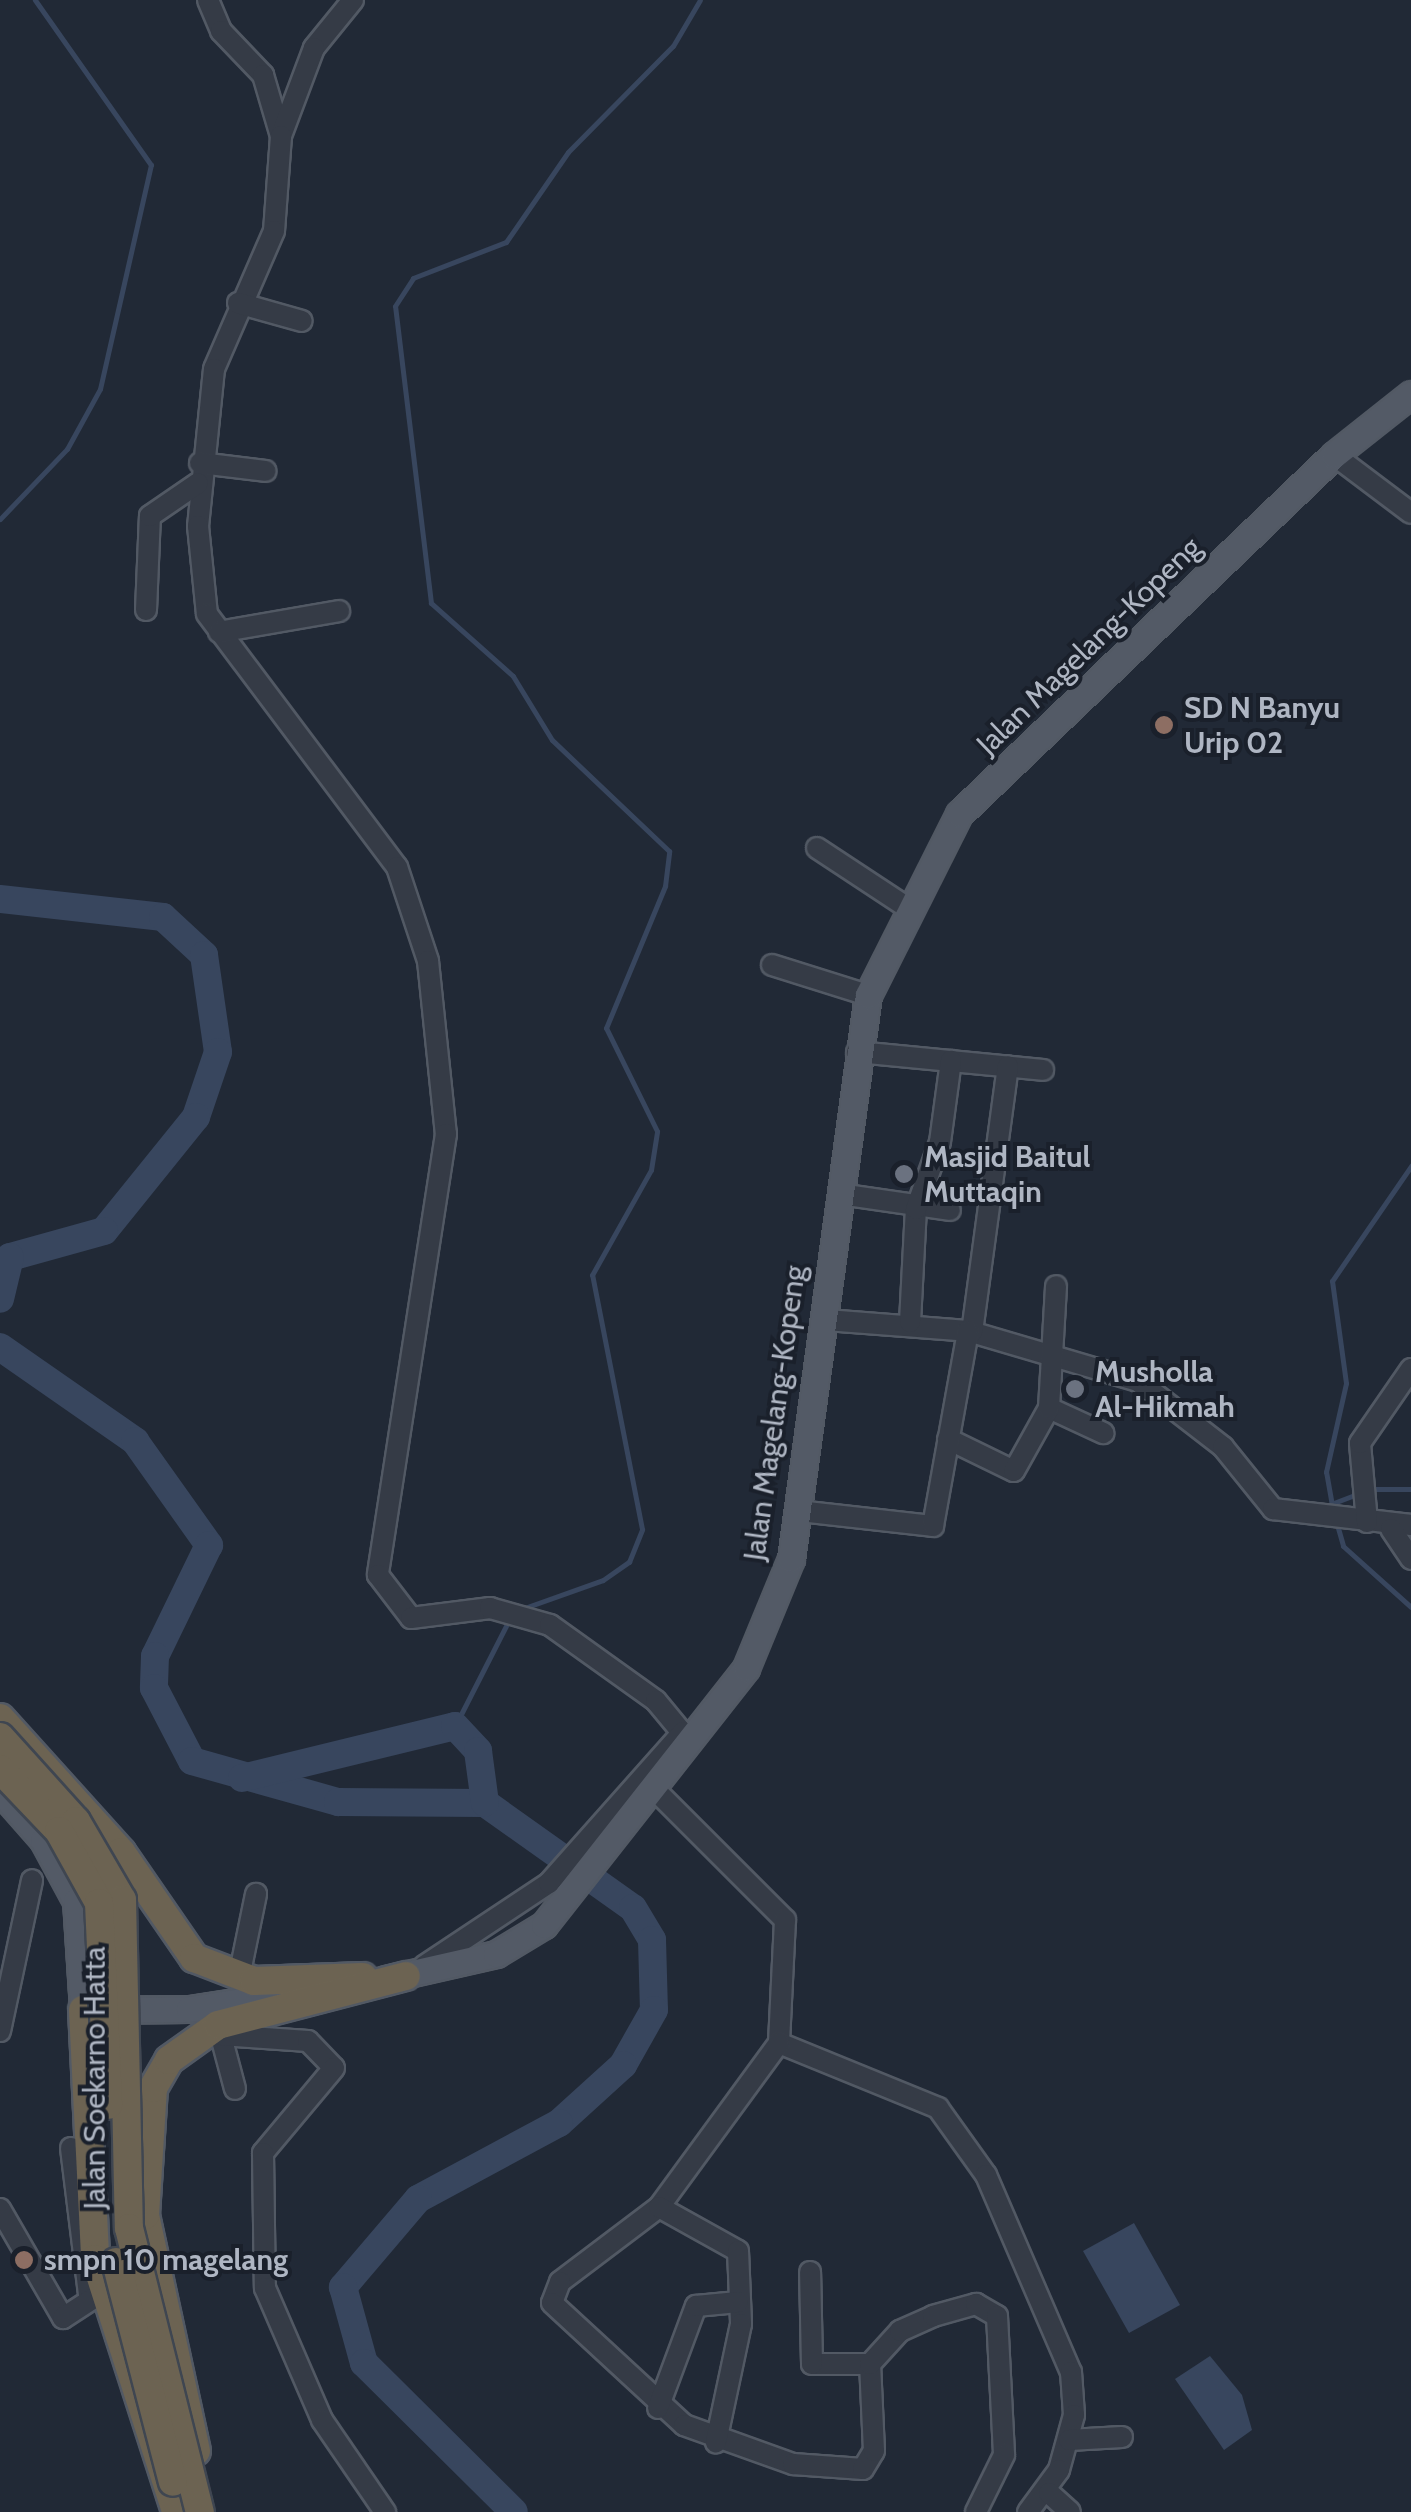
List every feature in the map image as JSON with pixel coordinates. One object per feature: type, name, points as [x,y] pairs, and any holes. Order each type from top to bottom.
[{"type":"highway","points":[[0,1718],[121,1852],[194,1958],[239,1977],[406,1976]]},
{"type":"highway","name":"Jalan Soekarno Hatta","points":[[0,1737],[76,1821],[122,1900],[129,2228],[204,2512]]},
{"type":"highway","name":"Jalan Soekarno Hatta","points":[[0,1769],[59,1831],[99,1904],[118,2271],[179,2512]]},
{"type":"highway","points":[[204,2512],[154,2271],[143,2138],[169,2060],[220,2030],[406,1976]]},
{"type":"highway","points":[[83,2010],[86,2187],[96,2293],[179,2512]]},
{"type":"main road","name":"Jalan Magelang-Kopeng","points":[[83,2010],[189,2008],[406,1976],[521,1944],[563,1906],[639,1795],[746,1668],[780,1595],[799,1511],[857,1052],[868,995],[908,908],[959,814],[1334,455],[1411,394]]},
{"type":"main road","points":[[0,1791],[43,1840],[76,1901],[83,2010]]},
{"type":"street","points":[[208,0],[221,31],[262,76],[281,136]]},
{"type":"street","points":[[353,0],[314,48],[281,136],[274,231],[218,353],[199,473],[202,600],[219,632],[358,810],[416,910],[442,1048],[446,1134],[378,1575],[410,1618],[490,1608],[550,1625],[687,1737]]},
{"type":"street","points":[[238,303],[302,321]]},
{"type":"street","points":[[1334,455],[1411,513]]},
{"type":"street","points":[[146,610],[150,516],[199,473],[266,471]]},
{"type":"street","points":[[219,632],[339,611]]},
{"type":"street","points":[[818,848],[908,908]]},
{"type":"street","points":[[772,965],[868,995]]},
{"type":"street","points":[[857,1052],[1043,1070]]},
{"type":"street","points":[[910,1322],[916,1209],[940,1142],[950,1060]]},
{"type":"street","points":[[799,1511],[933,1526],[970,1331],[1008,1066]]},
{"type":"street","points":[[840,1194],[916,1209],[950,1210]]},
{"type":"street","points":[[948,1439],[1014,1471],[1049,1408],[1056,1286]]},
{"type":"street","points":[[826,1320],[910,1322],[970,1331],[1138,1381],[1223,1446],[1273,1509],[1321,1520],[1401,1527],[1411,1559]]},
{"type":"street","points":[[1358,1521],[1360,1443],[1411,1369]]},
{"type":"street","points":[[1049,1408],[1103,1432]]},
{"type":"street","points":[[406,1976],[492,1929],[549,1883],[639,1795],[784,1920],[779,2043],[659,2208],[560,2282],[552,2302],[658,2408],[716,2442],[793,2464],[863,2469],[874,2451],[870,2364],[900,2331],[933,2316],[976,2304],[997,2316],[1004,2455],[976,2512]]},
{"type":"street","points":[[0,2031],[32,1880]]},
{"type":"street","points":[[239,1977],[256,1894]]},
{"type":"street","points":[[235,2089],[220,2030],[308,2041],[334,2068],[263,2153],[265,2288],[322,2420],[385,2512]]},
{"type":"street","points":[[779,2043],[920,2096],[958,2128],[1066,2352],[1075,2399],[1068,2440],[1049,2494],[1028,2512]]},
{"type":"street","points":[[0,2209],[63,2318],[89,2308],[96,2293],[71,2148]]},
{"type":"street","points":[[659,2208],[736,2244],[742,2324],[716,2442]]},
{"type":"street","points":[[810,2272],[812,2364],[870,2364]]},
{"type":"street","points":[[658,2408],[696,2306],[738,2302]]},
{"type":"street","points":[[1068,2440],[1122,2437]]},
{"type":"street","points":[[1049,2494],[1070,2512]]},
{"type":"water","points":[[1134,2223],[1180,2305],[1129,2333],[1083,2251]]},
{"type":"water","points":[[1210,2356],[1242,2395],[1252,2430],[1224,2450],[1175,2379]]},
{"type":"waterway","points":[[0,519],[67,449],[100,389],[151,165],[35,0]]},
{"type":"waterway","points":[[516,1611],[603,1580],[629,1562],[642,1529],[592,1275],[651,1170],[657,1131],[606,1028],[665,886],[669,851],[552,740],[513,676],[431,603],[395,306],[413,278],[506,242],[568,152],[673,46],[700,0]]},
{"type":"waterway","points":[[0,899],[163,917],[204,955],[218,1052],[196,1117],[104,1231],[10,1257],[0,1299]]},
{"type":"waterway","points":[[1333,1511],[1326,1472],[1346,1383],[1332,1281],[1411,1166]]},
{"type":"waterway","points":[[0,1347],[135,1441],[209,1545],[155,1656],[154,1688],[192,1761],[338,1802],[485,1803],[633,1908],[652,1940],[654,2010],[623,2065],[559,2123],[418,2199],[343,2287],[364,2363],[514,2512]]},
{"type":"waterway","points":[[1372,1489],[1411,1489]]},
{"type":"waterway","points":[[1331,1504],[1357,1494]]},
{"type":"waterway","points":[[1336,1521],[1343,1546],[1411,1607]]},
{"type":"waterway","points":[[455,1726],[509,1620]]},
{"type":"waterway","points":[[242,1778],[455,1726],[478,1751],[485,1803]]},
{"type":"place","name":"SD N Banyu Urip 02","points":[[1164,725]]},
{"type":"place","name":"Masjid Baitul Muttaqin","points":[[904,1174]]},
{"type":"place","name":"Musholla Al-Hikmah","points":[[1075,1389]]},
{"type":"place","name":"smpn 10 magelang","points":[[24,2260]]}]
